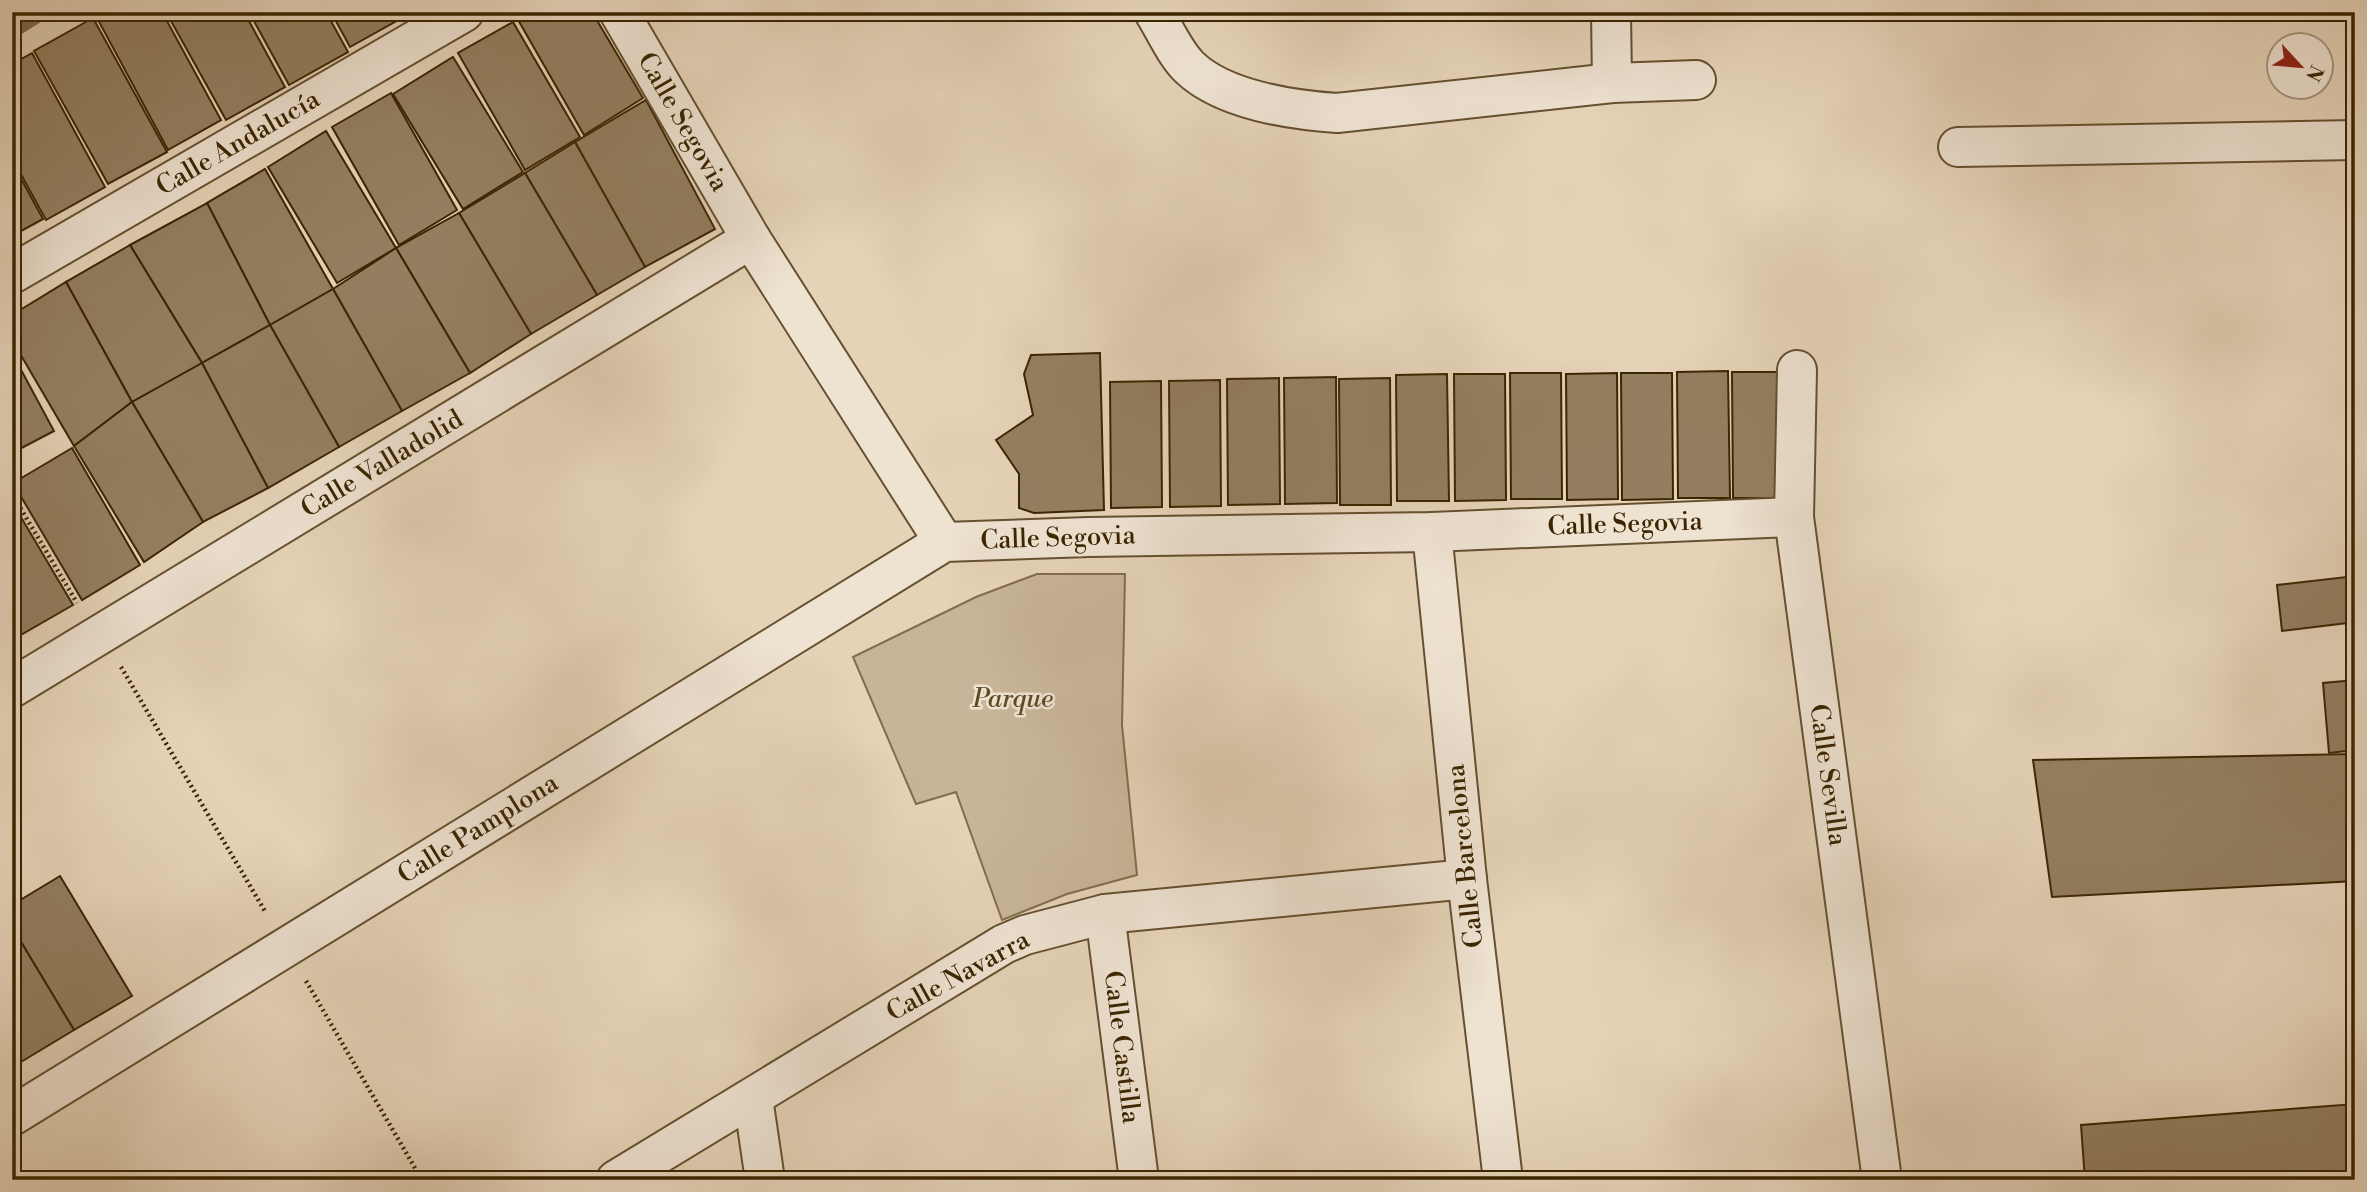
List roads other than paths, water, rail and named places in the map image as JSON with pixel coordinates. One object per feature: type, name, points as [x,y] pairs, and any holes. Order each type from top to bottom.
[{"type":"street","name":"Calle Andalucía","points":[[12,274],[464,12]]},
{"type":"street","name":"Calle Segovia","points":[[619,12],[751,239],[944,542],[1432,531],[1794,517]]},
{"type":"street","points":[[1154,12],[1187,65],[1201,77],[1217,87],[1304,111],[1337,113],[1612,83],[1696,80]]},
{"type":"street","points":[[1611,12],[1612,83]]},
{"type":"street","points":[[1958,147],[2355,140]]},
{"type":"street","name":"Calle Valladolid","points":[[12,688],[751,239]]},
{"type":"street","name":"Calle Sevilla","points":[[1797,370],[1794,517],[1882,1180]]},
{"type":"street","name":"Calle Barcelona","points":[[1432,531],[1467,879],[1503,1180]]},
{"type":"street","name":"Calle Pamplona","points":[[12,1116],[944,542]]},
{"type":"street","name":"Calle Navarra","points":[[616,1180],[1004,944],[1047,929],[1105,914],[1467,879]]},
{"type":"street","name":"Calle Castilla","points":[[1105,914],[1139,1180]]},
{"type":"street","points":[[753,1098],[765,1180]]},
{"type":"waterway","points":[[12,33],[46,12]]},
{"type":"park label","name":"Parque","points":[[1013,699]]}]
